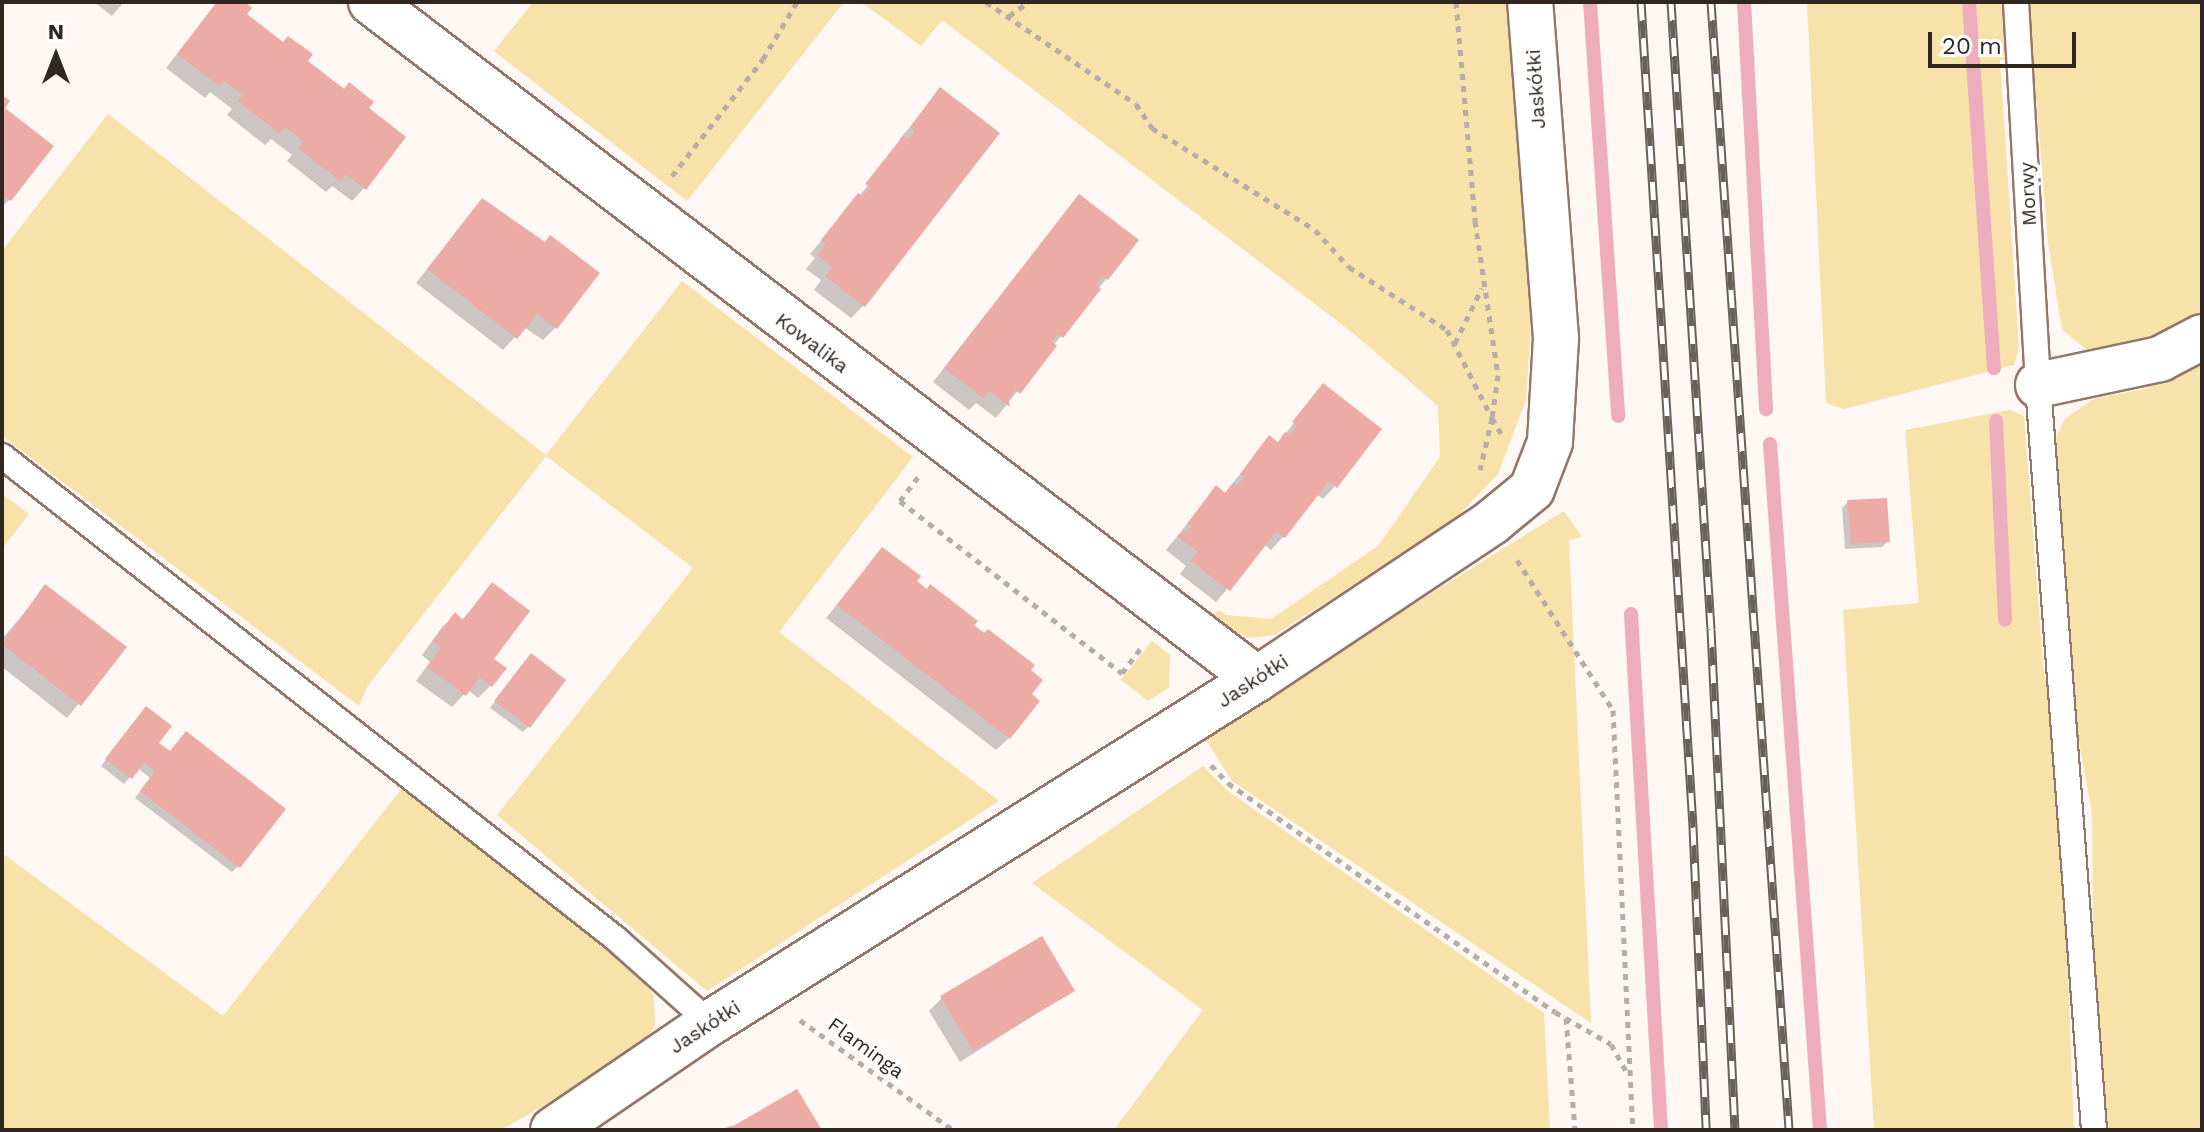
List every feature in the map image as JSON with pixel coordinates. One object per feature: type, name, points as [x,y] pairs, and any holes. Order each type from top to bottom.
[{"type":"street","name":"Kowalika","points":[[371,2],[641,213],[1257,679]]},
{"type":"street","name":"Jaskółki","points":[[553,1130],[710,1023],[1257,679],[1492,522],[1532,489],[1550,442],[1556,338],[1530,2]]},
{"type":"street","points":[[2038,385],[2160,359],[2202,337]]},
{"type":"lane","name":"Morwy","points":[[2016,2],[2038,385],[2094,1130]]},
{"type":"lane","points":[[2,456],[603,928],[710,1023]]},
{"type":"path","points":[[641,213],[763,59],[797,2]]},
{"type":"path","points":[[986,2],[1082,72],[1136,104],[1152,128],[1315,230],[1349,267],[1447,330],[1515,457],[1543,466]]},
{"type":"path","points":[[1009,16],[1028,2]]},
{"type":"path","points":[[1455,547],[1492,418],[1498,375],[1482,287],[1456,2]]},
{"type":"path","points":[[1455,344],[1482,287]]},
{"type":"path","points":[[944,443],[900,501],[1122,673],[1169,613]]},
{"type":"path","points":[[1492,522],[1613,710],[1633,1130]]},
{"type":"path","points":[[1185,725],[1228,783],[1566,1017],[1611,1044],[1629,1077]]},
{"type":"path","name":"Flaminga","points":[[760,991],[953,1130]]},
{"type":"path","points":[[1566,1017],[1575,1130]]},
{"type":"shaded area","points":[[533,2],[844,2],[687,201],[494,51]]},
{"type":"shaded area","points":[[861,2],[1511,2],[1532,308],[1526,400],[1498,474],[1455,519],[1275,635],[1249,638],[1210,619],[1218,610],[1227,615],[1271,619],[1378,546],[1440,457],[1438,406],[1353,333],[942,20],[921,46]]},
{"type":"shaded area","points":[[1807,2],[2202,2],[2202,313],[2116,355],[2091,353],[2062,330],[2048,242],[2033,58],[2000,60],[2019,348],[2014,365],[1844,409],[1826,403]]},
{"type":"shaded area","points":[[108,114],[546,455],[682,281],[913,457],[779,632],[999,801],[707,991],[497,815],[693,568],[546,456],[367,687],[359,706],[2,436],[2,251]]},
{"type":"shaded area","points":[[2202,360],[2202,1130],[2101,1130],[2083,981],[2093,927],[2092,813],[2065,665],[2055,439],[2065,419],[2093,399],[2144,389]]},
{"type":"shaded area","points":[[2010,410],[2024,416],[2043,664],[2060,774],[2074,1130],[1874,1130],[1843,610],[1919,603],[1905,430]]},
{"type":"shaded area","points":[[2,494],[29,514],[2,549]]},
{"type":"shaded area","points":[[1564,511],[1582,537],[1569,540],[1591,1023],[1232,781],[1203,735]]},
{"type":"shaded area","points":[[1152,641],[1170,655],[1169,688],[1148,701],[1121,680]]},
{"type":"shaded area","points":[[1203,766],[1228,791],[1544,1013],[1550,1130],[1114,1130],[1203,1010],[1032,883]]},
{"type":"shaded area","points":[[403,787],[625,959],[654,996],[655,1027],[649,1035],[593,1077],[501,1130],[2,1130],[2,853],[223,1016]]},
{"type":"building","points":[[217,2],[245,2],[252,8],[247,14],[283,42],[288,36],[313,54],[308,61],[344,89],[349,82],[374,102],[369,108],[406,137],[366,190],[345,174],[340,181],[298,148],[303,141],[285,127],[280,134],[238,101],[243,95],[224,81],[219,86],[177,54]]},
{"type":"building","points":[[940,87],[1000,133],[865,307],[825,276],[832,267],[817,255],[826,244],[821,240],[858,193],[863,196],[870,187],[865,184],[903,136],[908,139],[915,130],[910,127]]},
{"type":"building","points":[[2,95],[10,101],[5,108],[54,146],[11,201],[2,195]]},
{"type":"building","points":[[1079,194],[1139,240],[1108,280],[1103,276],[1096,285],[1101,289],[1063,338],[1058,334],[1052,342],[1057,346],[1020,394],[1015,390],[1008,399],[1010,407],[989,391],[983,398],[944,368]]},
{"type":"building","points":[[482,198],[545,242],[550,235],[600,273],[557,329],[537,314],[517,339],[427,269]]},
{"type":"building","points":[[1323,383],[1382,429],[1337,488],[1329,481],[1285,538],[1276,532],[1230,591],[1191,561],[1198,552],[1177,536],[1192,527],[1187,524],[1216,485],[1225,493],[1233,483],[1237,486],[1244,477],[1240,474],[1269,435],[1278,442],[1285,432],[1290,435],[1297,426],[1292,422]]},
{"type":"building","points":[[1887,498],[1890,542],[1851,544],[1847,500]]},
{"type":"building","points":[[882,547],[921,576],[917,581],[927,589],[930,584],[978,621],[974,625],[984,633],[988,629],[1035,665],[1031,670],[1043,680],[1032,694],[1040,701],[1010,739],[837,605]]},
{"type":"building","points":[[492,582],[530,611],[494,659],[507,668],[492,687],[480,677],[466,696],[427,667],[441,648],[433,642],[455,612],[463,620]]},
{"type":"building","points":[[45,584],[127,647],[81,706],[2,644]]},
{"type":"building","points":[[531,653],[566,680],[530,728],[494,701]]},
{"type":"building","points":[[146,706],[172,726],[159,743],[170,751],[186,731],[286,809],[240,868],[140,791],[155,771],[144,763],[132,779],[105,759]]},
{"type":"building","points":[[1042,936],[1075,991],[973,1051],[940,996]]},
{"type":"building","points":[[797,1089],[822,1130],[718,1130],[735,1125]]},
{"type":"waterway","points":[[1590,2],[1618,416]]},
{"type":"waterway","points":[[1744,2],[1766,409]]},
{"type":"waterway","points":[[1969,2],[1994,368]]},
{"type":"waterway","points":[[1996,421],[2005,620]]},
{"type":"waterway","points":[[1770,444],[1820,1130]]},
{"type":"waterway","points":[[1631,614],[1661,1130]]},
{"type":"railway","points":[[1641,2],[1693,827],[1706,1130]]},
{"type":"railway","points":[[1671,2],[1711,629],[1735,1130]]},
{"type":"railway","points":[[1711,2],[1789,1130]]}]
